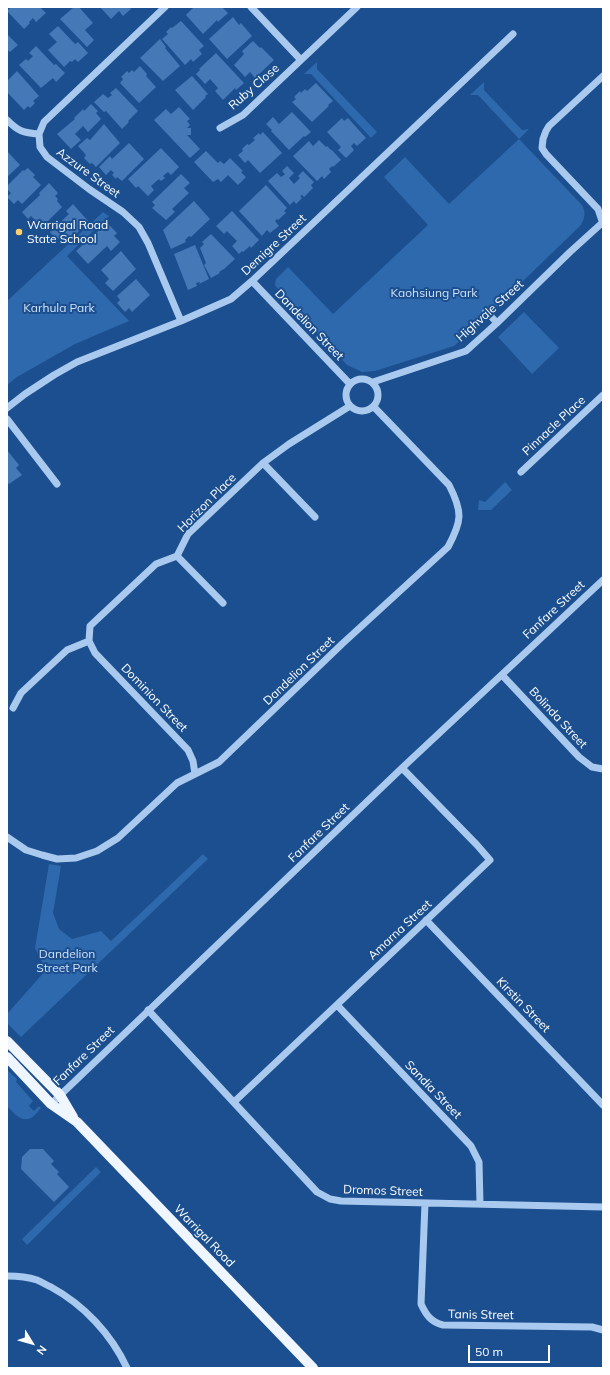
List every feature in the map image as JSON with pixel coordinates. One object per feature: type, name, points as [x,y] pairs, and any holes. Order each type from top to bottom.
[{"type":"main road","name":"Warrigal Road","points":[[7,1041],[60,1095],[77,1122]]},
{"type":"main road","name":"Warrigal Road","points":[[7,1057],[51,1104],[77,1122],[313,1368]]},
{"type":"street","points":[[7,120],[26,133],[39,134],[44,122],[165,7]]},
{"type":"street","points":[[251,7],[301,60]]},
{"type":"street","name":"Ruby Close","points":[[220,128],[243,115],[358,7]]},
{"type":"street","name":"Demigre Street","points":[[7,408],[25,394],[77,362],[231,299],[513,34]]},
{"type":"street","points":[[603,76],[550,126],[543,139],[542,148],[598,209],[603,223]]},
{"type":"street","name":"Azzure Street","points":[[39,134],[40,148],[47,157],[89,189],[123,212],[139,227],[148,244],[181,320]]},
{"type":"street","name":"Highvale Street","points":[[373,382],[466,351],[570,252],[603,223]]},
{"type":"street","name":"Dandelion Street","points":[[252,280],[350,384]]},
{"type":"street","points":[[486,311],[497,323]]},
{"type":"street","points":[[364,378],[373,382],[379,394],[378,400],[374,407],[368,411],[362,412],[353,409],[346,400],[346,394],[350,384],[358,379],[364,378]]},
{"type":"street","name":"Pinnacle Place","points":[[521,472],[603,395]]},
{"type":"street","name":"Horizon Place","points":[[177,556],[188,534],[262,464],[289,444],[350,406]]},
{"type":"street","name":"Dandelion Street","points":[[7,837],[26,850],[57,859],[76,858],[97,851],[118,838],[177,783],[219,762],[342,644],[448,547],[458,529],[459,509],[457,500],[449,486],[374,407]]},
{"type":"street","points":[[7,419],[56,484]]},
{"type":"street","points":[[262,464],[315,517]]},
{"type":"street","points":[[13,708],[21,693],[67,650],[89,642],[90,626],[156,564],[177,556],[223,603]]},
{"type":"street","name":"Fanfare Street","points":[[51,1104],[402,768],[603,580]]},
{"type":"street","name":"Dominion Street","points":[[89,642],[95,653],[188,750],[195,774]]},
{"type":"street","name":"Bolinda Street","points":[[502,675],[579,757],[592,767],[603,769]]},
{"type":"street","name":"Amarna Street","points":[[234,1102],[490,860],[478,845],[402,768]]},
{"type":"street","name":"Kirstin Street","points":[[426,920],[603,1104]]},
{"type":"street","name":"Sandia Street","points":[[337,1005],[471,1146],[479,1162],[480,1204]]},
{"type":"street","name":"Dromos Street","points":[[148,1010],[317,1192],[330,1199],[341,1201],[603,1207]]},
{"type":"street","name":"Tanis Street","points":[[425,1203],[421,1304],[426,1315],[434,1323],[443,1325],[592,1327],[603,1330]]},
{"type":"street","points":[[7,1276],[17,1276],[37,1280],[65,1295],[85,1310],[104,1332],[123,1359],[127,1368]]},
{"type":"green space","points":[[317,62],[317,69],[377,132],[371,138],[311,74],[304,74]]},
{"type":"green space","points":[[484,82],[484,90],[522,130],[529,129],[519,139],[478,95],[470,95]]},
{"type":"green space","name":"Kaohsiung Park","points":[[519,139],[582,205],[584,210],[583,220],[581,225],[494,309],[488,309],[483,314],[482,321],[454,346],[375,371],[362,372],[347,365],[275,285],[276,279],[288,267],[333,314],[428,225],[384,177],[405,157],[449,204]]},
{"type":"green space","name":"Karhula Park","points":[[103,212],[109,216],[67,256],[129,321],[75,344],[17,377],[7,385],[7,301]]},
{"type":"green space","points":[[524,312],[559,348],[532,374],[498,337]]},
{"type":"green space","points":[[505,482],[512,490],[491,510],[478,510],[479,500],[485,502]]},
{"type":"green space","name":"Dandelion Street Park","points":[[203,854],[208,859],[21,1037],[7,1023],[7,1014],[46,970],[35,948],[49,864],[61,866],[53,913],[59,929],[72,939],[101,931],[111,941]]},
{"type":"green space","points":[[7,1070],[17,1079],[16,1082],[33,1101],[29,1106],[34,1111],[39,1106],[41,1108],[31,1118],[21,1118],[7,1106]]},
{"type":"green space","points":[[96,1167],[101,1172],[27,1245],[22,1239]]},
{"type":"building","points":[[11,7],[40,7],[46,13],[36,22],[33,18],[24,29],[7,11]]},
{"type":"building","points":[[74,7],[79,7],[93,23],[85,30],[94,40],[87,47],[60,19]]},
{"type":"building","points":[[100,7],[129,7],[131,9],[123,16],[119,11],[111,19]]},
{"type":"building","points":[[194,7],[222,7],[228,13],[218,22],[217,20],[203,34],[186,15]]},
{"type":"building","points":[[233,17],[239,25],[241,23],[252,36],[227,59],[209,39]]},
{"type":"building","points":[[181,21],[204,46],[199,50],[202,54],[193,62],[191,59],[185,65],[162,39],[168,34],[166,32],[171,27],[172,28]]},
{"type":"building","points":[[58,26],[75,44],[78,42],[88,53],[78,62],[75,59],[72,62],[70,61],[64,67],[48,50],[57,42],[49,34]]},
{"type":"building","points":[[7,34],[18,45],[10,52],[7,50]]},
{"type":"building","points":[[160,39],[166,47],[165,48],[180,66],[163,81],[140,58]]},
{"type":"building","points":[[253,41],[274,60],[255,78],[250,72],[245,77],[234,65],[244,54],[242,51]]},
{"type":"building","points":[[36,46],[54,65],[56,64],[65,73],[56,82],[53,78],[41,88],[19,65],[26,59],[28,61],[33,56],[29,53]]},
{"type":"building","points":[[216,53],[244,83],[236,90],[235,88],[223,100],[215,91],[218,88],[210,79],[205,84],[196,74],[200,70],[199,69]]},
{"type":"building","points":[[140,66],[147,74],[146,76],[156,87],[139,103],[120,83],[123,79],[121,77],[127,71],[129,73],[132,70],[134,72]]},
{"type":"building","points":[[17,71],[39,96],[33,101],[35,103],[30,108],[28,106],[24,110],[7,92],[7,81]]},
{"type":"building","points":[[192,76],[208,94],[193,110],[175,90]]},
{"type":"building","points":[[316,83],[333,101],[312,122],[292,102],[296,99],[294,97],[300,91],[301,93],[305,89],[307,91]]},
{"type":"building","points":[[116,88],[138,111],[122,129],[106,111],[104,112],[94,102],[103,94],[108,98],[112,95],[110,93]]},
{"type":"building","points":[[91,104],[98,111],[96,113],[101,119],[88,132],[83,126],[75,134],[81,140],[71,149],[57,134],[75,119],[74,118],[83,109],[84,111]]},
{"type":"building","points":[[179,107],[190,119],[187,121],[190,125],[187,128],[191,128],[191,135],[187,135],[200,149],[190,158],[154,120],[166,109],[171,114]]},
{"type":"building","points":[[292,112],[311,132],[305,137],[304,136],[289,150],[266,124],[273,117],[279,124]]},
{"type":"building","points":[[342,118],[344,121],[348,118],[366,138],[357,146],[354,143],[351,146],[354,150],[346,158],[338,150],[341,147],[327,132]]},
{"type":"building","points":[[104,124],[120,143],[96,167],[84,158],[86,155],[78,146],[87,138],[90,140]]},
{"type":"building","points":[[263,132],[282,153],[260,173],[248,160],[245,163],[238,155],[243,151],[242,149],[247,144],[249,145],[255,140],[253,138],[259,133],[260,135]]},
{"type":"building","points":[[319,140],[326,147],[327,146],[332,150],[341,160],[329,169],[331,172],[324,179],[322,176],[317,181],[293,156],[309,141],[313,146]]},
{"type":"building","points":[[129,143],[144,159],[122,181],[117,177],[116,179],[112,175],[114,173],[111,170],[106,175],[99,167],[110,156],[112,159]]},
{"type":"building","points":[[161,148],[179,167],[171,175],[168,172],[163,176],[165,178],[161,181],[159,179],[151,186],[154,190],[148,196],[138,186],[136,188],[128,179]]},
{"type":"building","points":[[7,151],[20,165],[7,177]]},
{"type":"building","points":[[206,151],[218,163],[220,161],[224,164],[230,158],[243,171],[241,172],[246,177],[238,185],[228,175],[221,182],[218,179],[213,182],[194,162]]},
{"type":"building","points":[[287,166],[294,173],[289,178],[294,184],[300,178],[298,176],[303,171],[314,182],[311,185],[313,188],[304,197],[302,195],[300,196],[302,198],[296,204],[294,201],[290,205],[268,181],[277,173],[281,177],[285,174],[282,171]]},
{"type":"building","points":[[28,168],[35,175],[33,177],[41,185],[22,204],[18,200],[14,204],[7,197],[11,193],[7,189],[7,186],[23,170],[24,171]]},
{"type":"building","points":[[181,174],[190,183],[184,188],[189,193],[172,209],[175,212],[166,220],[152,208],[155,205],[152,202]]},
{"type":"building","points":[[49,183],[58,193],[55,196],[62,207],[42,227],[31,216],[28,219],[22,212],[40,195],[39,193]]},
{"type":"building","points":[[266,185],[287,208],[284,211],[286,213],[275,221],[279,226],[270,233],[267,230],[262,236],[239,211]]},
{"type":"building","points":[[194,201],[210,219],[191,237],[189,236],[185,240],[186,242],[171,249],[163,230]]},
{"type":"building","points":[[73,204],[88,221],[71,239],[68,236],[65,239],[62,236],[57,240],[50,232],[69,214],[66,211]]},
{"type":"building","points":[[232,211],[259,240],[251,248],[250,246],[239,254],[232,246],[237,241],[227,231],[224,234],[216,226]]},
{"type":"building","points":[[107,223],[117,233],[114,236],[120,242],[111,251],[107,246],[88,264],[76,251]]},
{"type":"building","points":[[211,234],[235,259],[219,272],[220,273],[211,278],[204,265],[206,263],[200,248],[204,244],[202,242]]},
{"type":"building","points":[[195,245],[209,279],[199,284],[200,282],[196,283],[197,286],[188,290],[174,254]]},
{"type":"building","points":[[121,251],[136,269],[113,291],[105,283],[109,279],[101,270]]},
{"type":"building","points":[[136,279],[150,295],[132,312],[129,308],[125,312],[117,303],[120,300],[117,296]]},
{"type":"building","points":[[7,450],[19,465],[16,468],[22,475],[9,484],[7,482]]},
{"type":"building","points":[[30,1149],[43,1149],[54,1161],[51,1164],[59,1172],[57,1174],[69,1187],[54,1202],[21,1169],[22,1157]]},
{"type":"place","name":"Warrigal Road State School","points":[[19,232]]}]
